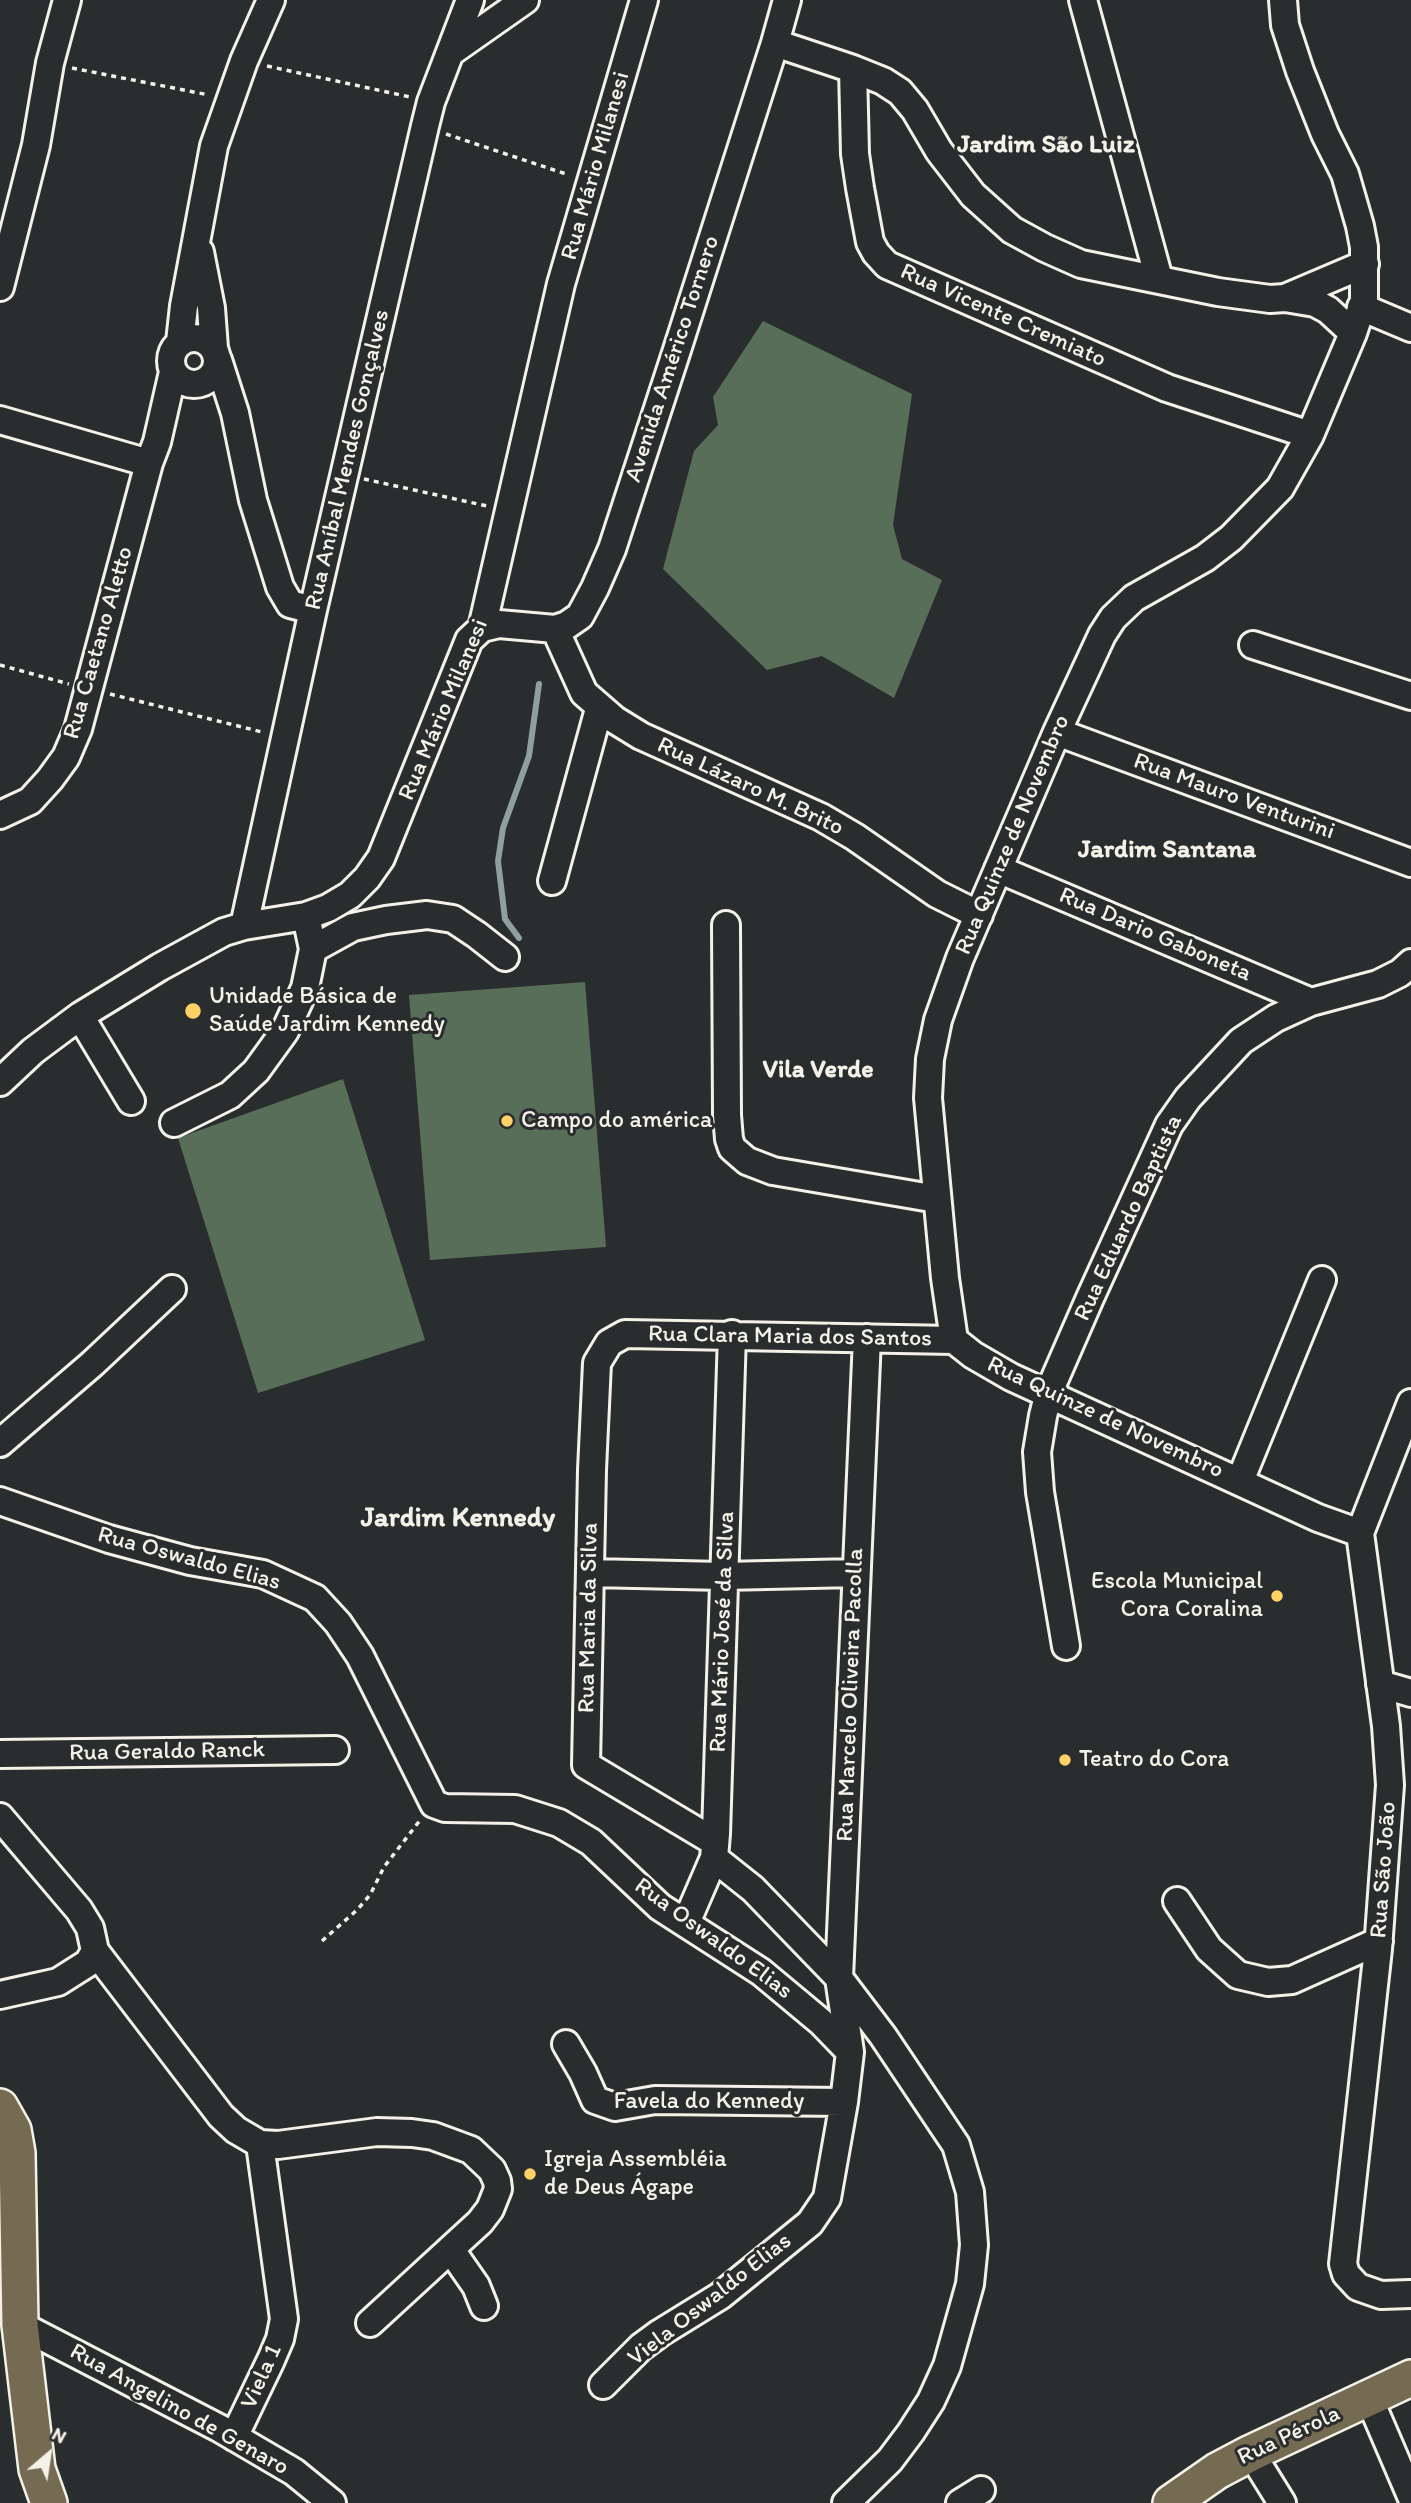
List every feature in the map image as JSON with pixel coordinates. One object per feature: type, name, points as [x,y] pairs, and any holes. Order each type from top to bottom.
[{"type":"main road","points":[[0,2107],[13,2130],[17,2153],[20,2325],[37,2469],[49,2503]]},
{"type":"main road","name":"Rua Pérola","points":[[1171,2503],[1217,2471],[1251,2453],[1411,2378]]},
{"type":"street","points":[[0,287],[5,248],[36,145],[50,63],[67,0]]},
{"type":"street","points":[[235,413],[189,380],[170,361],[180,342],[184,306],[215,146],[244,61],[271,0]]},
{"type":"street","name":"Rua Aníbal Mendes Gonçalves","points":[[244,926],[313,610],[428,114],[470,0]]},
{"type":"street","points":[[451,52],[524,0]]},
{"type":"street","name":"Rua Mário Milanesi","points":[[0,1082],[33,1051],[80,1016],[203,942],[244,926],[306,916],[328,908],[349,895],[367,878],[381,858],[469,639],[481,628],[561,284],[644,0]]},
{"type":"street","name":"Avenida Américo Tornero","points":[[555,629],[580,616],[596,588],[611,550],[787,0]]},
{"type":"street","points":[[1083,0],[1159,279]]},
{"type":"street","name":"Rua Quinze de Novembro","points":[[1283,0],[1285,25],[1300,71],[1325,134],[1345,174],[1360,226],[1365,264],[1362,307],[1310,435],[1280,488],[1231,538],[1195,564],[1134,598],[1113,618],[1093,652],[960,958],[938,1020],[930,1059],[928,1098],[954,1340],[991,1366],[1240,1482],[1360,1533]]},
{"type":"street","points":[[775,43],[883,81],[905,97],[954,172],[973,195],[1012,230],[1081,264],[1218,292],[1315,303],[1328,310],[1353,333]]},
{"type":"street","name":"Rua Vicente Cremiato","points":[[853,69],[855,154],[860,188],[870,242],[887,265],[1167,388],[1310,435]]},
{"type":"street","points":[[189,380],[211,379],[216,370],[211,309],[198,233]]},
{"type":"street","points":[[1285,298],[1365,264]]},
{"type":"street","points":[[1362,307],[1411,328]]},
{"type":"street","points":[[180,342],[191,338],[204,340],[216,354],[235,413],[253,500],[280,587],[290,604],[313,610]]},
{"type":"street","name":"Rua Caetano Aletto","points":[[0,815],[30,801],[66,757],[78,729],[153,452],[182,411],[189,380]]},
{"type":"street","points":[[0,420],[153,452]]},
{"type":"street","points":[[481,628],[499,624],[555,629]]},
{"type":"street","name":"Rua Lázaro M. Brito","points":[[555,629],[584,693],[599,709],[641,736],[821,817],[855,837],[936,894],[979,915]]},
{"type":"street","points":[[1253,645],[1411,696]]},
{"type":"street","points":[[552,881],[599,709]]},
{"type":"street","name":"Rua Mauro Venturini","points":[[1057,732],[1411,863]]},
{"type":"street","name":"Rua Dario Gaboneta","points":[[998,869],[1311,1002]]},
{"type":"street","points":[[313,949],[353,927],[427,915],[453,919],[505,957]]},
{"type":"street","points":[[174,1123],[230,1095],[256,1071],[285,1031],[305,988],[313,949],[306,916]]},
{"type":"street","points":[[726,925],[727,1115],[732,1148],[747,1161],[773,1171],[937,1199]]},
{"type":"street","name":"Rua Eduardo Baptista","points":[[1066,1646],[1042,1504],[1037,1452],[1049,1392],[1134,1197],[1175,1116],[1211,1070],[1241,1041],[1276,1018],[1311,1002],[1378,984],[1400,974],[1411,963]]},
{"type":"street","points":[[80,1016],[131,1101]]},
{"type":"street","points":[[1240,1482],[1322,1280]]},
{"type":"street","points":[[0,1443],[92,1364],[172,1289]]},
{"type":"street","name":"Rua Clara Maria dos Santos","points":[[625,1334],[954,1340]]},
{"type":"street","name":"Rua Maria da Silva","points":[[625,1334],[608,1343],[597,1363],[586,1765],[715,1850],[839,1978]]},
{"type":"street","name":"Rua Mário José da Silva","points":[[687,1923],[715,1850],[732,1334]]},
{"type":"street","name":"Rua Marcelo Oliveira Pacolla","points":[[850,2052],[839,1978],[867,1338]]},
{"type":"street","name":"Rua São João","points":[[1411,1404],[1360,1533],[1386,1726],[1390,1785],[1379,1941],[1343,2264],[1346,2274],[1357,2287],[1381,2295],[1411,2294]]},
{"type":"street","name":"Rua Oswaldo Elias","points":[[0,1501],[109,1539],[190,1561],[263,1574],[315,1598],[338,1623],[360,1656],[434,1804],[445,1808],[515,1809],[559,1823],[591,1842],[660,1907],[761,1972],[821,2022],[850,2052]]},
{"type":"street","points":[[591,1573],[723,1576],[856,1573]]},
{"type":"street","points":[[1380,1684],[1411,1693]]},
{"type":"street","name":"Rua Geraldo Ranck","points":[[0,1754],[335,1750]]},
{"type":"street","points":[[0,1817],[79,1910],[90,1928],[95,1951],[221,2116],[236,2130],[260,2144],[278,2145],[389,2132],[433,2136],[471,2150],[492,2170],[498,2189],[490,2209],[480,2222],[370,2323]]},
{"type":"street","points":[[1177,1901],[1209,1949],[1238,1975],[1268,1982],[1292,1980],[1379,1941]]},
{"type":"street","points":[[0,1996],[58,1982],[88,1963],[95,1951]]},
{"type":"street","points":[[839,1978],[883,2036],[956,2145],[970,2192],[974,2245],[971,2284],[957,2338],[931,2401],[890,2459],[846,2503]]},
{"type":"street","name":"Favela do Kennedy","points":[[566,2044],[595,2100],[615,2107],[655,2100],[844,2102]]},
{"type":"street","name":"Viela Oswaldo Elias","points":[[603,2385],[641,2347],[720,2296],[810,2223],[827,2198],[850,2052]]},
{"type":"street","name":"Viela 1","points":[[234,2437],[280,2339],[284,2319],[260,2144]]},
{"type":"street","points":[[451,2250],[476,2286],[484,2306]]},
{"type":"street","name":"Rua Angelino de Genaro","points":[[20,2325],[234,2437],[295,2472],[331,2503]]},
{"type":"street","points":[[1369,2398],[1411,2496]]},
{"type":"street","points":[[1251,2453],[1282,2503]]},
{"type":"path","points":[[244,61],[428,114],[591,182]]},
{"type":"path","points":[[50,63],[230,99]]},
{"type":"path","points":[[345,474],[507,511]]},
{"type":"path","points":[[0,665],[285,737]]},
{"type":"path","points":[[322,1941],[370,1895],[384,1867],[434,1804]]},
{"type":"green space","points":[[763,321],[912,394],[893,525],[902,559],[942,580],[894,698],[822,656],[767,670],[663,569],[694,451],[718,425],[713,397]]},
{"type":"green space","name":"Campo do américa","points":[[585,982],[606,1247],[430,1260],[409,995]]},
{"type":"green space","points":[[343,1079],[425,1340],[258,1393],[178,1138]]},
{"type":"waterway","points":[[519,938],[505,919],[498,861],[503,828],[529,756],[539,684]]},
{"type":"place","name":"Unidade Básica de Saúde Jardim Kennedy","points":[[193,1011]]},
{"type":"place","name":"Campo do américa","points":[[507,1121]]},
{"type":"place","name":"Escola Municipal Cora Coralina","points":[[1277,1596]]},
{"type":"place","name":"Teatro do Cora","points":[[1065,1760]]},
{"type":"place","name":"Igreja Assembléia de Deus Ágape","points":[[530,2174]]},
{"type":"district","name":"Jardim São Luiz","points":[[1046,145]]},
{"type":"district","name":"Jardim Santana","points":[[1167,850]]},
{"type":"district","name":"Vila Verde","points":[[818,1070]]},
{"type":"district","name":"Jardim Kennedy","points":[[458,1519]]}]
